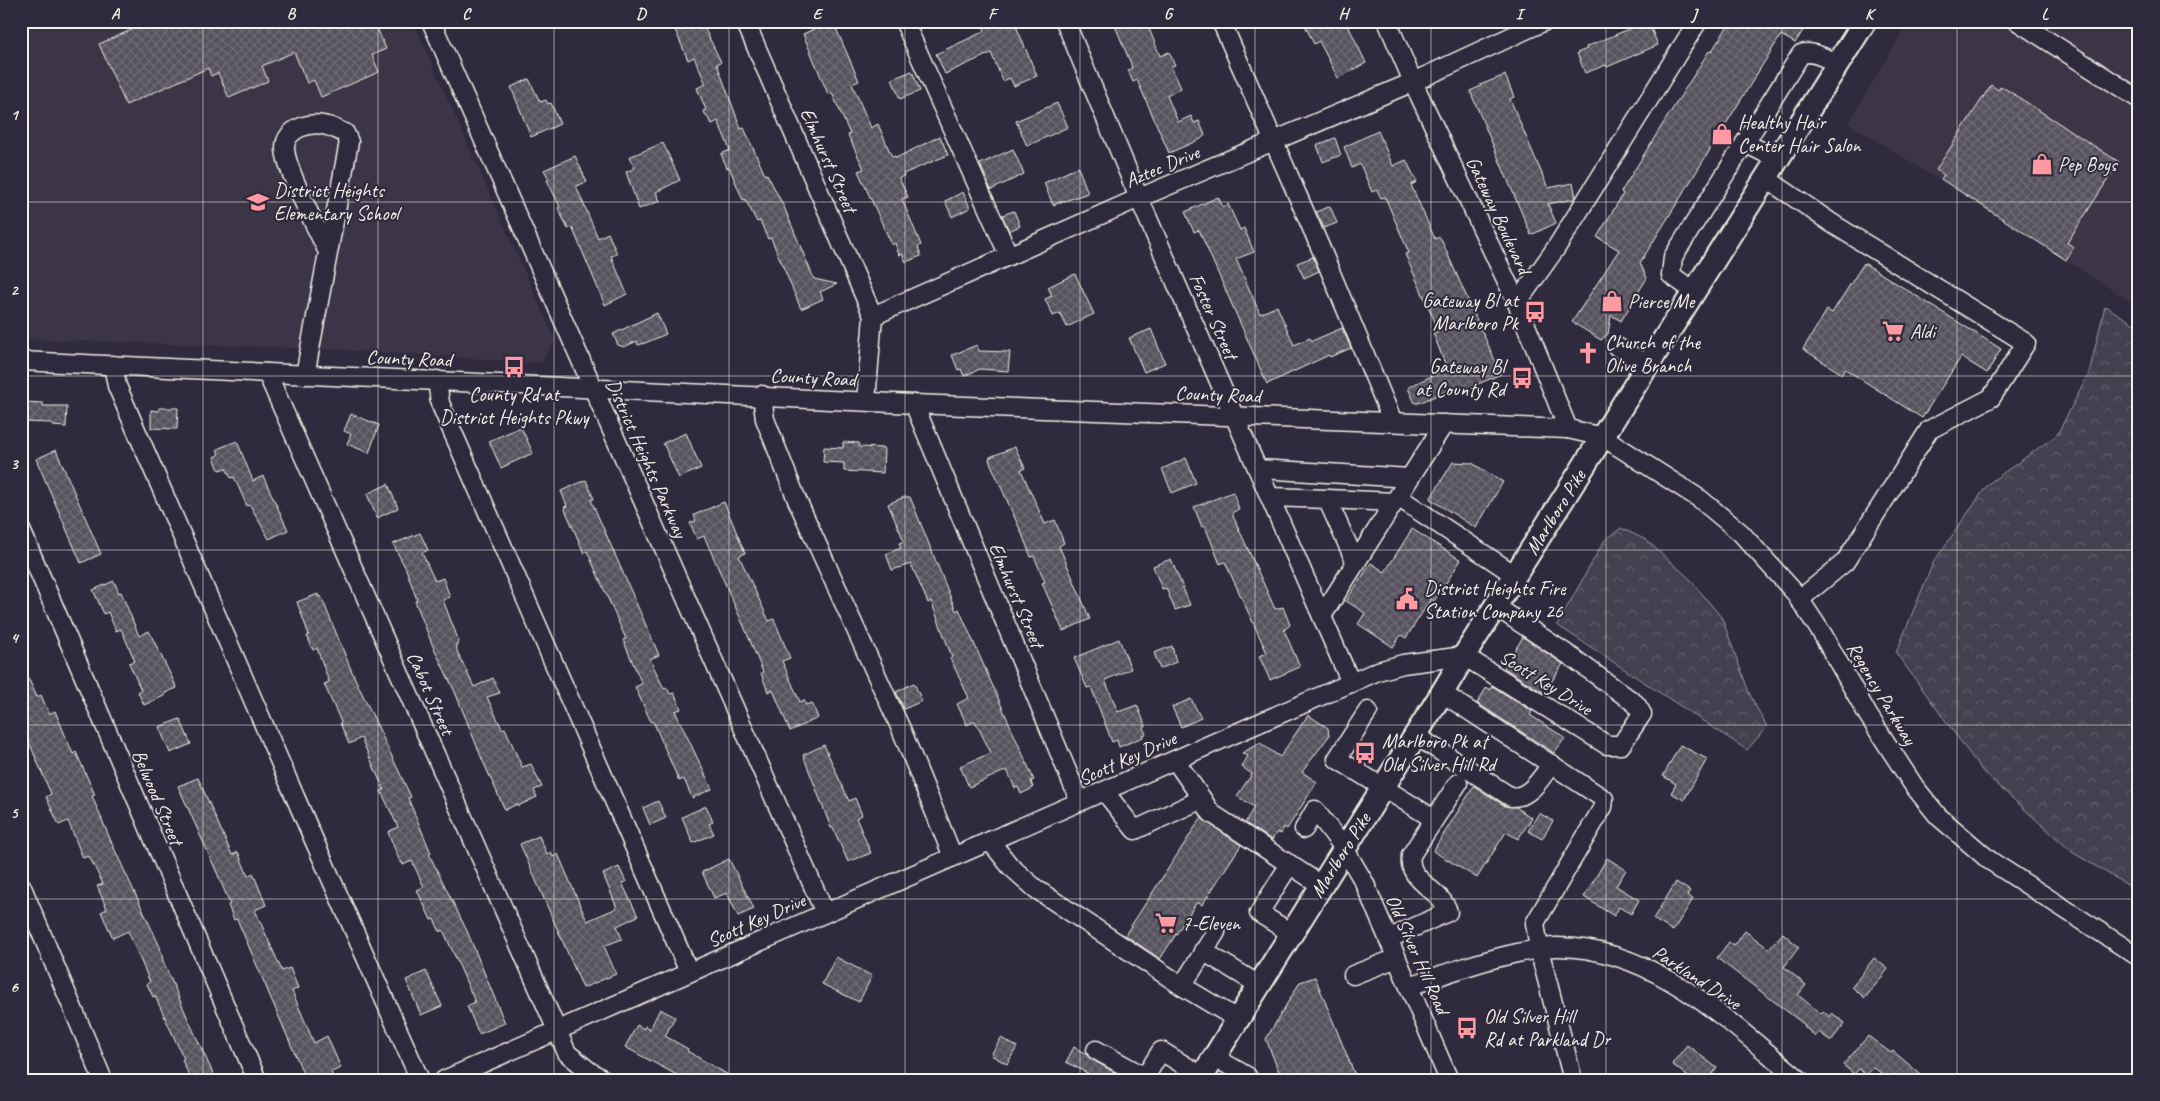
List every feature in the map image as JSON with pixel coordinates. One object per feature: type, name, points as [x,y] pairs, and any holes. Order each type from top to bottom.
[{"type":"main road","name":"Marlboro Pike","points":[[1205,1071],[1495,606],[1767,179],[1865,21]]},
{"type":"street","name":"District Heights Parkway","points":[[431,21],[825,912]]},
{"type":"street","name":"Elmhurst Street","points":[[745,21],[874,316]]},
{"type":"street","points":[[904,21],[1009,256]]},
{"type":"street","name":"Foster Street","points":[[1065,21],[1139,198],[1351,683]]},
{"type":"street","points":[[1221,21],[1393,422]]},
{"type":"street","name":"Gateway Boulevard","points":[[1387,21],[1413,82],[1517,303],[1568,429]]},
{"type":"street","name":"Aztec Drive","points":[[874,316],[1139,198],[1413,82],[1545,21]]},
{"type":"street","points":[[1517,303],[1556,248],[1698,21]]},
{"type":"street","points":[[2017,21],[2139,99]]},
{"type":"street","points":[[1695,292],[1671,275],[1673,257],[1801,54],[1816,54],[1838,64]]},
{"type":"street","points":[[304,375],[328,252],[348,142],[345,133],[326,125],[309,125],[298,128],[289,136],[285,147],[287,160],[328,252]]},
{"type":"street","points":[[1745,143],[1778,160]]},
{"type":"street","points":[[1767,179],[1834,224],[2026,343],[1991,398],[1928,430],[1845,562],[1799,600]]},
{"type":"street","points":[[866,401],[874,316]]},
{"type":"street","points":[[1617,347],[1648,365]]},
{"type":"street","name":"County Road","points":[[21,360],[304,375],[762,395],[914,404],[1568,429],[1602,437]]},
{"type":"street","points":[[113,365],[118,386],[192,560],[420,1080]]},
{"type":"street","name":"Cabot Street","points":[[267,373],[556,1031],[567,1053],[589,1071],[604,1080]]},
{"type":"street","points":[[437,380],[440,402],[689,972]]},
{"type":"street","points":[[762,395],[764,419],[777,453],[788,473],[797,500],[901,729],[953,857]]},
{"type":"street","name":"Elmhurst Street","points":[[914,404],[1080,802]]},
{"type":"street","points":[[1322,616],[1444,424]]},
{"type":"street","name":"Regency Parkway","points":[[1602,437],[1700,500],[1741,533],[1799,600],[1823,635],[1868,715],[1914,786],[1938,816],[1989,860],[2139,957]]},
{"type":"street","points":[[1258,469],[1410,478]]},
{"type":"street","points":[[1270,497],[1396,499],[1515,575]]},
{"type":"street","points":[[1327,499],[1356,563]]},
{"type":"street","name":"Belwood Street","points":[[21,530],[257,1080]]},
{"type":"street","name":"Scott Key Drive","points":[[444,1080],[1378,671],[1403,664],[1464,656],[1607,745],[1621,745],[1642,714],[1636,704],[1573,658],[1495,606]]},
{"type":"street","points":[[1442,693],[1604,799],[1603,807],[1535,923],[1539,949],[1573,1080]]},
{"type":"street","points":[[1368,711],[1337,759],[1434,819]]},
{"type":"street","points":[[1415,735],[1511,797],[1519,798],[1527,794],[1552,764]]},
{"type":"street","points":[[1175,760],[1211,813],[1321,884]]},
{"type":"street","points":[[1388,939],[1448,912],[1446,904],[1413,873],[1409,864],[1411,855],[1458,783]]},
{"type":"street","points":[[1104,791],[1135,830],[1202,799]]},
{"type":"street","name":"Old Silver Hill Road","points":[[1304,829],[1315,810],[1344,848],[1364,882],[1410,986],[1448,1080]]},
{"type":"street","points":[[990,841],[1010,866],[1036,889],[1182,986],[1237,1019]]},
{"type":"street","points":[[1290,864],[1259,913],[1290,933]]},
{"type":"street","points":[[21,885],[103,1080]]},
{"type":"street","points":[[1182,986],[1216,932]]},
{"type":"street","name":"Parkland Drive","points":[[1410,986],[1474,963],[1539,949],[1558,946],[1592,949],[1627,959],[1673,982],[1727,1020],[1800,1080]]},
{"type":"street","points":[[1203,951],[1259,985]]},
{"type":"street","points":[[1353,975],[1396,958]]},
{"type":"street","points":[[1096,1050],[1145,1078],[1161,1051],[1205,1071],[1248,1076],[1249,1080]]},
{"type":"shaded area","name":"District Heights Elementary School","points":[[21,21],[413,21],[555,340],[541,363],[327,349],[21,339]]},
{"type":"shaded area","points":[[1909,21],[2139,21],[2139,307],[1849,123]]},
{"type":"green space","points":[[2105,306],[2139,327],[2139,892],[2072,852],[1983,772],[1896,653],[1933,563],[1988,484],[2057,435],[2089,373]]},
{"type":"green space","points":[[1621,528],[1646,540],[1689,578],[1722,618],[1750,695],[1767,727],[1747,750],[1557,625],[1604,541]]},
{"type":"building","points":[[152,21],[374,21],[386,49],[372,55],[379,72],[321,97],[314,80],[307,83],[294,52],[262,66],[268,81],[229,98],[218,73],[211,76],[208,68],[126,105],[99,44]]},
{"type":"building","points":[[682,21],[701,21],[721,62],[717,64],[741,129],[744,128],[765,175],[767,174],[784,207],[814,279],[837,284],[820,292],[823,299],[801,309],[771,238],[768,239],[760,221],[757,222],[745,199],[743,200],[729,167],[727,168],[721,154],[730,150],[718,121],[712,124],[703,111],[706,110],[697,88],[706,84],[694,57],[688,60],[673,25]]},
{"type":"building","points":[[981,21],[1014,21],[1037,76],[1014,86],[1010,78],[1003,81],[991,53],[945,74],[936,54],[985,31]]},
{"type":"building","points":[[1113,21],[1146,21],[1160,56],[1169,52],[1175,65],[1171,66],[1181,88],[1167,96],[1178,122],[1191,116],[1194,123],[1199,121],[1205,135],[1201,139],[1169,153],[1137,80],[1133,82],[1128,70],[1132,68],[1131,64]]},
{"type":"building","points":[[1303,21],[1346,21],[1366,63],[1338,78],[1319,41],[1314,44]]},
{"type":"building","points":[[1648,21],[1658,45],[1607,67],[1606,65],[1585,73],[1577,53],[1587,49],[1586,47]]},
{"type":"building","points":[[1731,21],[1809,21],[1795,43],[1781,35],[1640,263],[1647,278],[1621,321],[1611,315],[1608,334],[1601,340],[1572,322],[1619,250],[1597,237],[1623,194],[1621,192],[1656,135],[1709,51],[1711,52]]},
{"type":"building","points":[[825,24],[827,29],[835,26],[859,81],[852,84],[871,128],[878,124],[892,157],[895,156],[896,158],[940,136],[948,155],[903,174],[904,176],[899,178],[908,197],[902,199],[921,245],[918,247],[921,256],[906,262],[902,254],[899,255],[895,243],[892,245],[858,171],[864,169],[848,135],[850,134],[832,93],[828,94],[803,34]]},
{"type":"building","points":[[912,71],[920,91],[900,99],[892,79]]},
{"type":"building","points":[[1505,75],[1514,97],[1510,99],[1548,188],[1573,183],[1576,197],[1548,204],[1556,223],[1531,235],[1470,91]]},
{"type":"building","points":[[529,79],[540,102],[546,100],[548,104],[551,103],[560,124],[531,137],[511,87]]},
{"type":"building","points":[[1991,85],[1998,90],[2001,86],[2119,162],[2067,243],[2074,247],[2066,260],[1941,179],[1944,175],[1936,170]]},
{"type":"building","points":[[1057,103],[1068,127],[1027,146],[1016,121]]},
{"type":"building","points":[[1378,131],[1393,166],[1406,160],[1417,182],[1411,185],[1435,239],[1440,237],[1501,374],[1460,392],[1458,386],[1419,403],[1415,403],[1408,388],[1447,369],[1433,333],[1439,331],[1405,254],[1409,253],[1385,197],[1381,198],[1377,190],[1372,192],[1360,164],[1352,168],[1344,147]]},
{"type":"building","points":[[1335,138],[1341,155],[1323,162],[1317,145]]},
{"type":"building","points":[[663,143],[680,180],[656,192],[660,201],[639,209],[626,172],[635,168],[629,157]]},
{"type":"building","points":[[1013,149],[1024,174],[991,190],[980,164]]},
{"type":"building","points":[[575,156],[587,182],[576,186],[598,238],[608,233],[617,254],[611,256],[627,294],[605,305],[572,227],[568,229],[558,208],[560,207],[544,170]]},
{"type":"building","points":[[1078,167],[1088,193],[1053,205],[1044,183]]},
{"type":"building","points":[[963,192],[970,208],[952,217],[945,201]]},
{"type":"building","points":[[1218,197],[1223,207],[1228,204],[1240,230],[1244,228],[1254,252],[1236,259],[1260,314],[1277,306],[1294,345],[1310,338],[1312,341],[1342,328],[1351,348],[1330,357],[1329,355],[1267,384],[1199,230],[1194,232],[1185,212]]},
{"type":"building","points":[[1330,206],[1337,223],[1324,228],[1316,212]]},
{"type":"building","points":[[1014,211],[1020,226],[1009,231],[1002,215]]},
{"type":"building","points":[[1313,257],[1319,271],[1304,278],[1297,263]]},
{"type":"building","name":"Aldi","points":[[1864,263],[2001,349],[1987,373],[1961,357],[1922,418],[1845,369],[1842,374],[1803,349],[1827,310],[1832,313]]},
{"type":"building","points":[[1075,274],[1094,314],[1067,327],[1060,313],[1053,316],[1045,299],[1052,296],[1048,287]]},
{"type":"building","points":[[657,313],[666,334],[638,345],[637,341],[624,347],[618,345],[613,334]]},
{"type":"building","points":[[1151,329],[1165,363],[1144,372],[1129,338]]},
{"type":"building","points":[[977,345],[979,351],[1010,352],[1008,371],[980,369],[964,376],[961,369],[958,370],[952,355]]},
{"type":"building","points":[[24,402],[43,403],[43,406],[67,406],[66,427],[52,426],[52,423],[23,422]]},
{"type":"building","points":[[159,408],[178,408],[177,429],[151,428],[151,410],[159,411]]},
{"type":"building","points":[[351,414],[379,425],[369,453],[347,444],[351,434],[344,431]]},
{"type":"building","points":[[521,427],[533,453],[501,468],[489,441]]},
{"type":"building","points":[[686,433],[701,468],[679,478],[663,443]]},
{"type":"building","points":[[237,441],[253,481],[263,476],[288,530],[269,539],[250,505],[247,506],[234,477],[231,478],[226,468],[219,470],[214,457],[219,454],[217,449]]},
{"type":"building","points":[[843,442],[859,443],[859,447],[884,448],[883,473],[844,471],[844,463],[823,462],[824,447],[843,448]]},
{"type":"building","points":[[1015,447],[1025,468],[1021,470],[1045,524],[1055,520],[1064,543],[1059,546],[1090,619],[1063,631],[1042,583],[1045,582],[1034,556],[1031,557],[989,460],[990,457]]},
{"type":"building","points":[[56,450],[101,554],[81,563],[36,459]]},
{"type":"building","points":[[1186,458],[1196,483],[1172,493],[1162,469]]},
{"type":"building","points":[[1453,462],[1472,463],[1503,482],[1476,528],[1430,499]]},
{"type":"building","points":[[586,480],[594,499],[591,500],[659,655],[650,659],[664,689],[667,688],[670,694],[674,693],[681,709],[675,711],[712,789],[692,798],[684,779],[679,781],[653,721],[651,722],[635,687],[642,684],[623,640],[626,639],[587,551],[584,553],[564,507],[567,506],[561,491]]},
{"type":"building","points":[[388,484],[398,508],[377,518],[367,494]]},
{"type":"building","points":[[1233,492],[1239,509],[1233,512],[1233,516],[1275,609],[1283,607],[1290,625],[1284,630],[1300,667],[1270,680],[1259,656],[1267,653],[1225,562],[1220,564],[1205,526],[1202,527],[1194,507]]},
{"type":"building","points":[[904,497],[910,497],[956,611],[959,609],[1034,780],[1031,781],[1033,788],[1021,794],[1018,787],[1015,788],[1007,770],[969,787],[960,766],[991,753],[975,721],[967,725],[957,704],[969,698],[950,658],[952,657],[931,601],[928,603],[911,564],[892,570],[886,554],[901,548],[899,543],[904,541],[888,504]]},
{"type":"building","points":[[724,502],[745,553],[739,556],[769,621],[774,619],[790,658],[782,661],[800,702],[804,700],[806,705],[812,703],[818,718],[790,731],[773,690],[768,692],[761,673],[763,672],[704,536],[697,539],[690,523],[696,521],[694,515]]},
{"type":"building","points":[[1412,529],[1461,560],[1434,601],[1431,599],[1406,638],[1401,635],[1393,647],[1358,624],[1365,613],[1346,601],[1371,563],[1385,572]]},
{"type":"building","points":[[420,533],[428,550],[422,553],[435,581],[443,578],[450,597],[443,600],[458,639],[456,644],[457,651],[474,687],[493,678],[500,693],[487,697],[502,729],[505,728],[522,767],[531,764],[542,787],[534,790],[537,797],[518,806],[517,804],[505,810],[455,692],[432,644],[415,601],[417,600],[406,569],[393,544]]},
{"type":"building","points":[[1171,559],[1190,605],[1175,610],[1166,588],[1162,589],[1153,566]]},
{"type":"building","points":[[114,581],[119,593],[121,592],[139,636],[149,631],[177,688],[144,705],[138,692],[141,690],[129,663],[135,661],[121,629],[116,631],[108,612],[104,614],[93,590]]},
{"type":"building","points":[[318,594],[318,597],[321,596],[352,672],[411,797],[408,798],[431,853],[429,854],[467,931],[505,1023],[479,1034],[467,1006],[475,1002],[443,930],[440,932],[434,919],[431,920],[417,890],[424,887],[412,861],[403,865],[400,862],[388,832],[398,827],[381,791],[384,790],[361,738],[349,744],[324,684],[329,682],[317,648],[313,650],[307,636],[309,635],[297,602]]},
{"type":"building","points":[[1523,637],[1563,664],[1544,693],[1504,668]]},
{"type":"building","points":[[1119,639],[1131,669],[1105,680],[1118,712],[1137,705],[1146,727],[1143,728],[1146,734],[1119,747],[1117,740],[1112,742],[1091,687],[1087,688],[1074,658]]},
{"type":"building","points":[[1172,646],[1176,662],[1160,669],[1154,653]]},
{"type":"building","points":[[21,663],[37,697],[41,695],[49,714],[55,711],[73,754],[76,752],[95,795],[92,796],[113,846],[160,947],[163,961],[216,1080],[191,1080],[182,1060],[184,1059],[155,996],[153,997],[147,984],[150,982],[128,931],[113,938],[101,912],[107,909],[97,886],[103,884],[89,856],[83,858],[68,821],[59,825],[46,797],[51,794],[21,723]]},
{"type":"building","points":[[914,683],[922,701],[904,709],[896,692]]},
{"type":"building","points":[[1492,686],[1532,711],[1530,715],[1565,738],[1554,753],[1477,703],[1487,687],[1490,690]]},
{"type":"building","points":[[1191,699],[1201,718],[1181,727],[1172,707]]},
{"type":"building","points":[[1308,715],[1328,728],[1329,736],[1302,772],[1317,782],[1287,829],[1284,827],[1281,834],[1277,832],[1272,840],[1245,823],[1254,807],[1237,796],[1252,774],[1242,767],[1248,756],[1242,753],[1260,743],[1280,757]]},
{"type":"building","points":[[180,719],[191,744],[170,753],[159,727]]},
{"type":"building","points":[[824,745],[849,801],[855,798],[862,815],[856,818],[871,853],[848,862],[833,828],[831,828],[803,755]]},
{"type":"building","points":[[1680,745],[1707,759],[1684,800],[1671,793],[1676,784],[1663,776]]},
{"type":"building","points":[[198,778],[232,855],[238,852],[248,876],[253,873],[266,905],[255,910],[282,971],[290,968],[298,988],[292,991],[314,1043],[327,1036],[341,1068],[331,1072],[334,1080],[306,1080],[237,919],[234,920],[228,905],[230,904],[218,875],[178,786]]},
{"type":"building","points":[[1474,786],[1505,806],[1516,807],[1532,818],[1518,839],[1506,832],[1477,878],[1433,851]]},
{"type":"building","points":[[658,801],[666,818],[650,825],[643,808]]},
{"type":"building","points":[[706,806],[713,822],[709,824],[714,834],[693,843],[682,817]]},
{"type":"building","points":[[1539,813],[1553,821],[1542,839],[1528,831]]},
{"type":"building","points":[[1201,818],[1241,845],[1202,905],[1197,902],[1160,959],[1125,935]]},
{"type":"building","points":[[539,836],[547,854],[551,852],[553,857],[558,854],[587,921],[617,908],[603,874],[619,867],[626,882],[622,883],[638,916],[617,926],[622,939],[604,946],[616,974],[583,988],[520,844]]},
{"type":"building","points":[[1607,858],[1626,870],[1616,886],[1639,900],[1631,914],[1619,907],[1614,916],[1584,897]]},
{"type":"building","points":[[729,859],[754,909],[738,916],[727,893],[714,898],[702,872]]},
{"type":"building","points":[[1676,882],[1690,891],[1687,895],[1693,899],[1673,931],[1653,919]]},
{"type":"building","points":[[1745,931],[1769,949],[1783,933],[1799,947],[1784,967],[1806,985],[1798,995],[1821,1014],[1823,1011],[1830,1017],[1832,1013],[1845,1023],[1831,1041],[1819,1032],[1815,1037],[1805,1025],[1717,958],[1729,942],[1734,946]]},
{"type":"building","points":[[836,957],[872,976],[859,1002],[822,984]]},
{"type":"building","points":[[1874,958],[1888,969],[1865,998],[1852,987]]},
{"type":"building","points":[[426,971],[442,1006],[421,1015],[406,980]]},
{"type":"building","points":[[1315,977],[1357,1080],[1282,1080],[1266,1039],[1300,982]]},
{"type":"building","points":[[660,1009],[675,1017],[665,1036],[737,1080],[686,1080],[625,1047],[637,1025],[644,1029],[645,1026],[650,1029]]},
{"type":"building","points":[[1868,1036],[1891,1053],[1893,1051],[1927,1080],[1890,1080],[1873,1067],[1866,1075],[1859,1069],[1854,1074],[1843,1065]]},
{"type":"building","points":[[1001,1038],[1017,1047],[1007,1064],[991,1055]]},
{"type":"building","points":[[1687,1045],[1717,1068],[1708,1080],[1692,1080],[1672,1064]]},
{"type":"building","points":[[1074,1047],[1128,1080],[1086,1080],[1089,1074],[1066,1062]]},
{"type":"place","name":"Healthy Hair Center Hair Salon","points":[[1722,134]]},
{"type":"place","name":"Pep Boys","points":[[2042,164]]},
{"type":"place","name":"District Heights Elementary School","points":[[258,202]]},
{"type":"place","name":"Pierce Me","points":[[1612,301]]},
{"type":"place","name":"Gateway Bl at Marlboro Pk","points":[[1535,312]]},
{"type":"place","name":"Aldi","points":[[1893,331]]},
{"type":"place","name":"Church of the Olive Branch","points":[[1588,353]]},
{"type":"place","name":"County Rd at District Heights Pkwy","points":[[514,367]]},
{"type":"place","name":"Gateway Bl at County Rd","points":[[1522,378]]},
{"type":"place","name":"District Heights Fire Station Company 26","points":[[1407,599]]},
{"type":"place","name":"Marlboro Pk at Old Silver Hill Rd","points":[[1365,753]]},
{"type":"place","name":"7-Eleven","points":[[1166,923]]},
{"type":"place","name":"Old Silver Hill Rd at Parkland Dr","points":[[1467,1028]]}]
